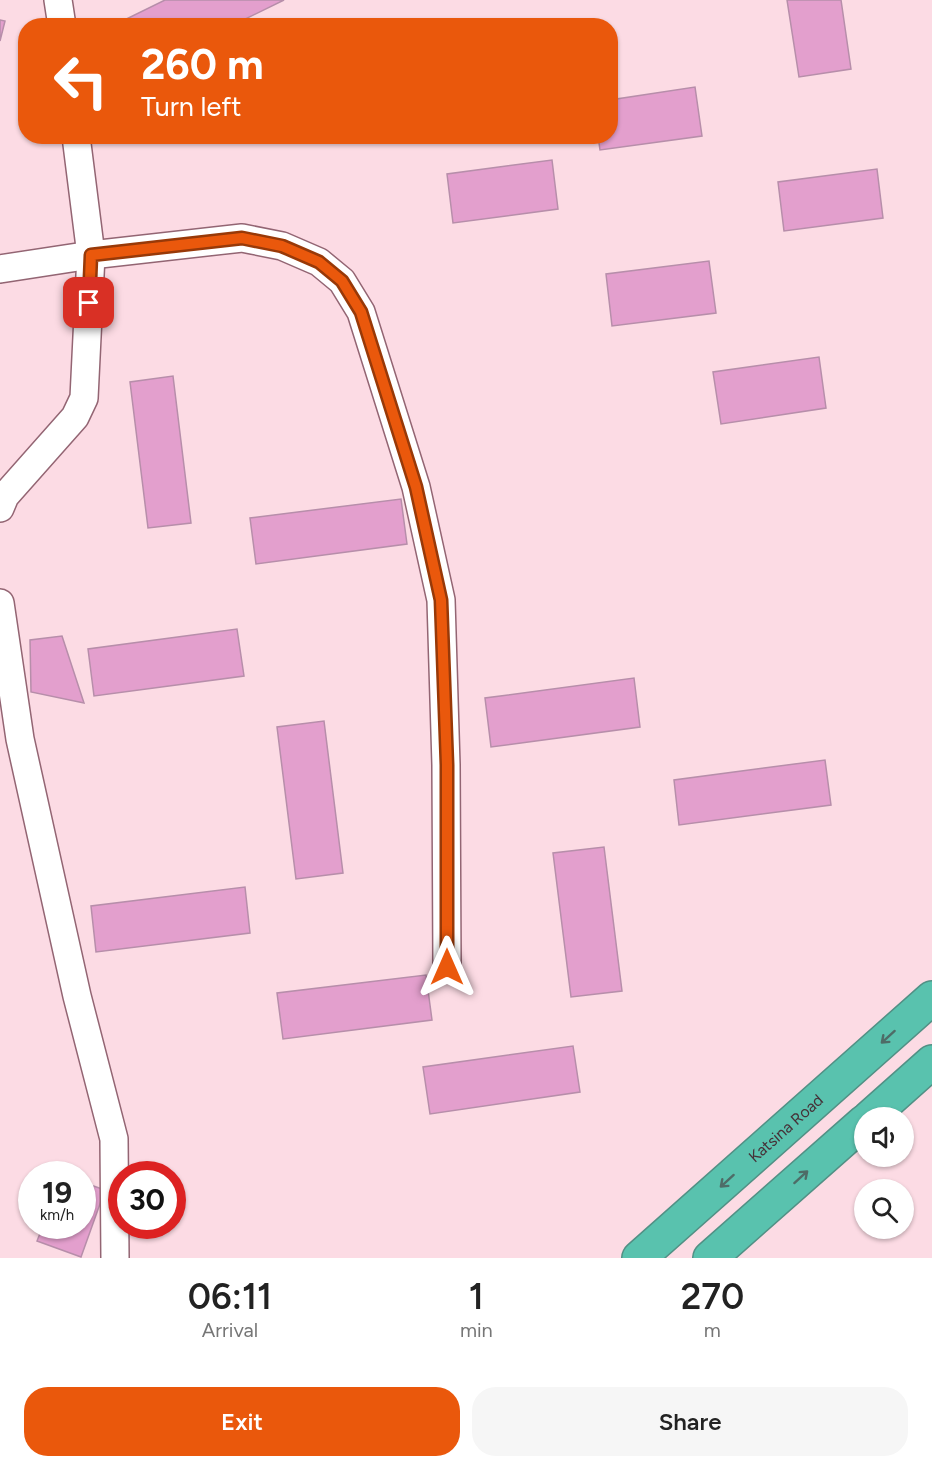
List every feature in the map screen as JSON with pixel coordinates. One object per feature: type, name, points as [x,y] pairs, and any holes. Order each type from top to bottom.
[{"type":"highway","name":"Katsina Road","points":[[639,1258],[932,998]]},
{"type":"highway","points":[[881,1107],[932,1062]]},
{"type":"highway","points":[[710,1258],[854,1131]]},
{"type":"street","points":[[58,0],[61,18]]},
{"type":"street","points":[[0,508],[6,496],[75,417],[84,398],[91,255],[77,144]]},
{"type":"street","points":[[0,268],[242,238],[282,246],[319,262],[342,281],[361,312],[416,487],[441,600],[447,765],[447,967]]},
{"type":"street","points":[[0,603],[20,739],[77,996],[114,1138],[115,1258]]},
{"type":"building","points":[[165,0],[284,0],[247,18],[128,18]]},
{"type":"building","points":[[787,0],[841,0],[851,69],[799,77]]},
{"type":"building","points":[[0,20],[5,21],[0,41]]},
{"type":"building","points":[[695,87],[702,136],[600,150],[599,144],[618,144],[618,99]]},
{"type":"building","points":[[552,160],[558,209],[453,223],[447,174]]},
{"type":"building","points":[[877,169],[883,218],[784,231],[778,182]]},
{"type":"building","points":[[709,261],[716,313],[612,326],[606,274]]},
{"type":"building","points":[[819,357],[826,408],[721,424],[713,372]]},
{"type":"building","points":[[173,376],[191,523],[148,528],[130,382]]},
{"type":"building","points":[[401,499],[407,544],[256,564],[250,518]]},
{"type":"building","points":[[237,629],[244,676],[94,696],[88,649]]},
{"type":"building","points":[[62,636],[84,703],[31,692],[30,640]]},
{"type":"building","points":[[634,678],[640,727],[491,747],[485,698]]},
{"type":"building","points":[[324,721],[343,873],[296,879],[277,727]]},
{"type":"building","points":[[825,760],[831,805],[679,825],[674,780]]},
{"type":"building","points":[[604,847],[622,991],[571,997],[553,853]]},
{"type":"building","points":[[245,887],[250,933],[96,952],[91,906]]},
{"type":"building","points":[[426,975],[432,1020],[283,1039],[277,993]]},
{"type":"building","points":[[573,1046],[580,1092],[430,1114],[423,1067]]},
{"type":"building","points":[[96,1187],[105,1190],[96,1215]]},
{"type":"building","points":[[38,1239],[87,1239],[81,1257],[37,1241]]},
{"type":"route","points":[[89,303],[91,255],[242,238],[282,246],[319,262],[342,281],[361,312],[416,487],[441,600],[447,765],[447,967]]}]
